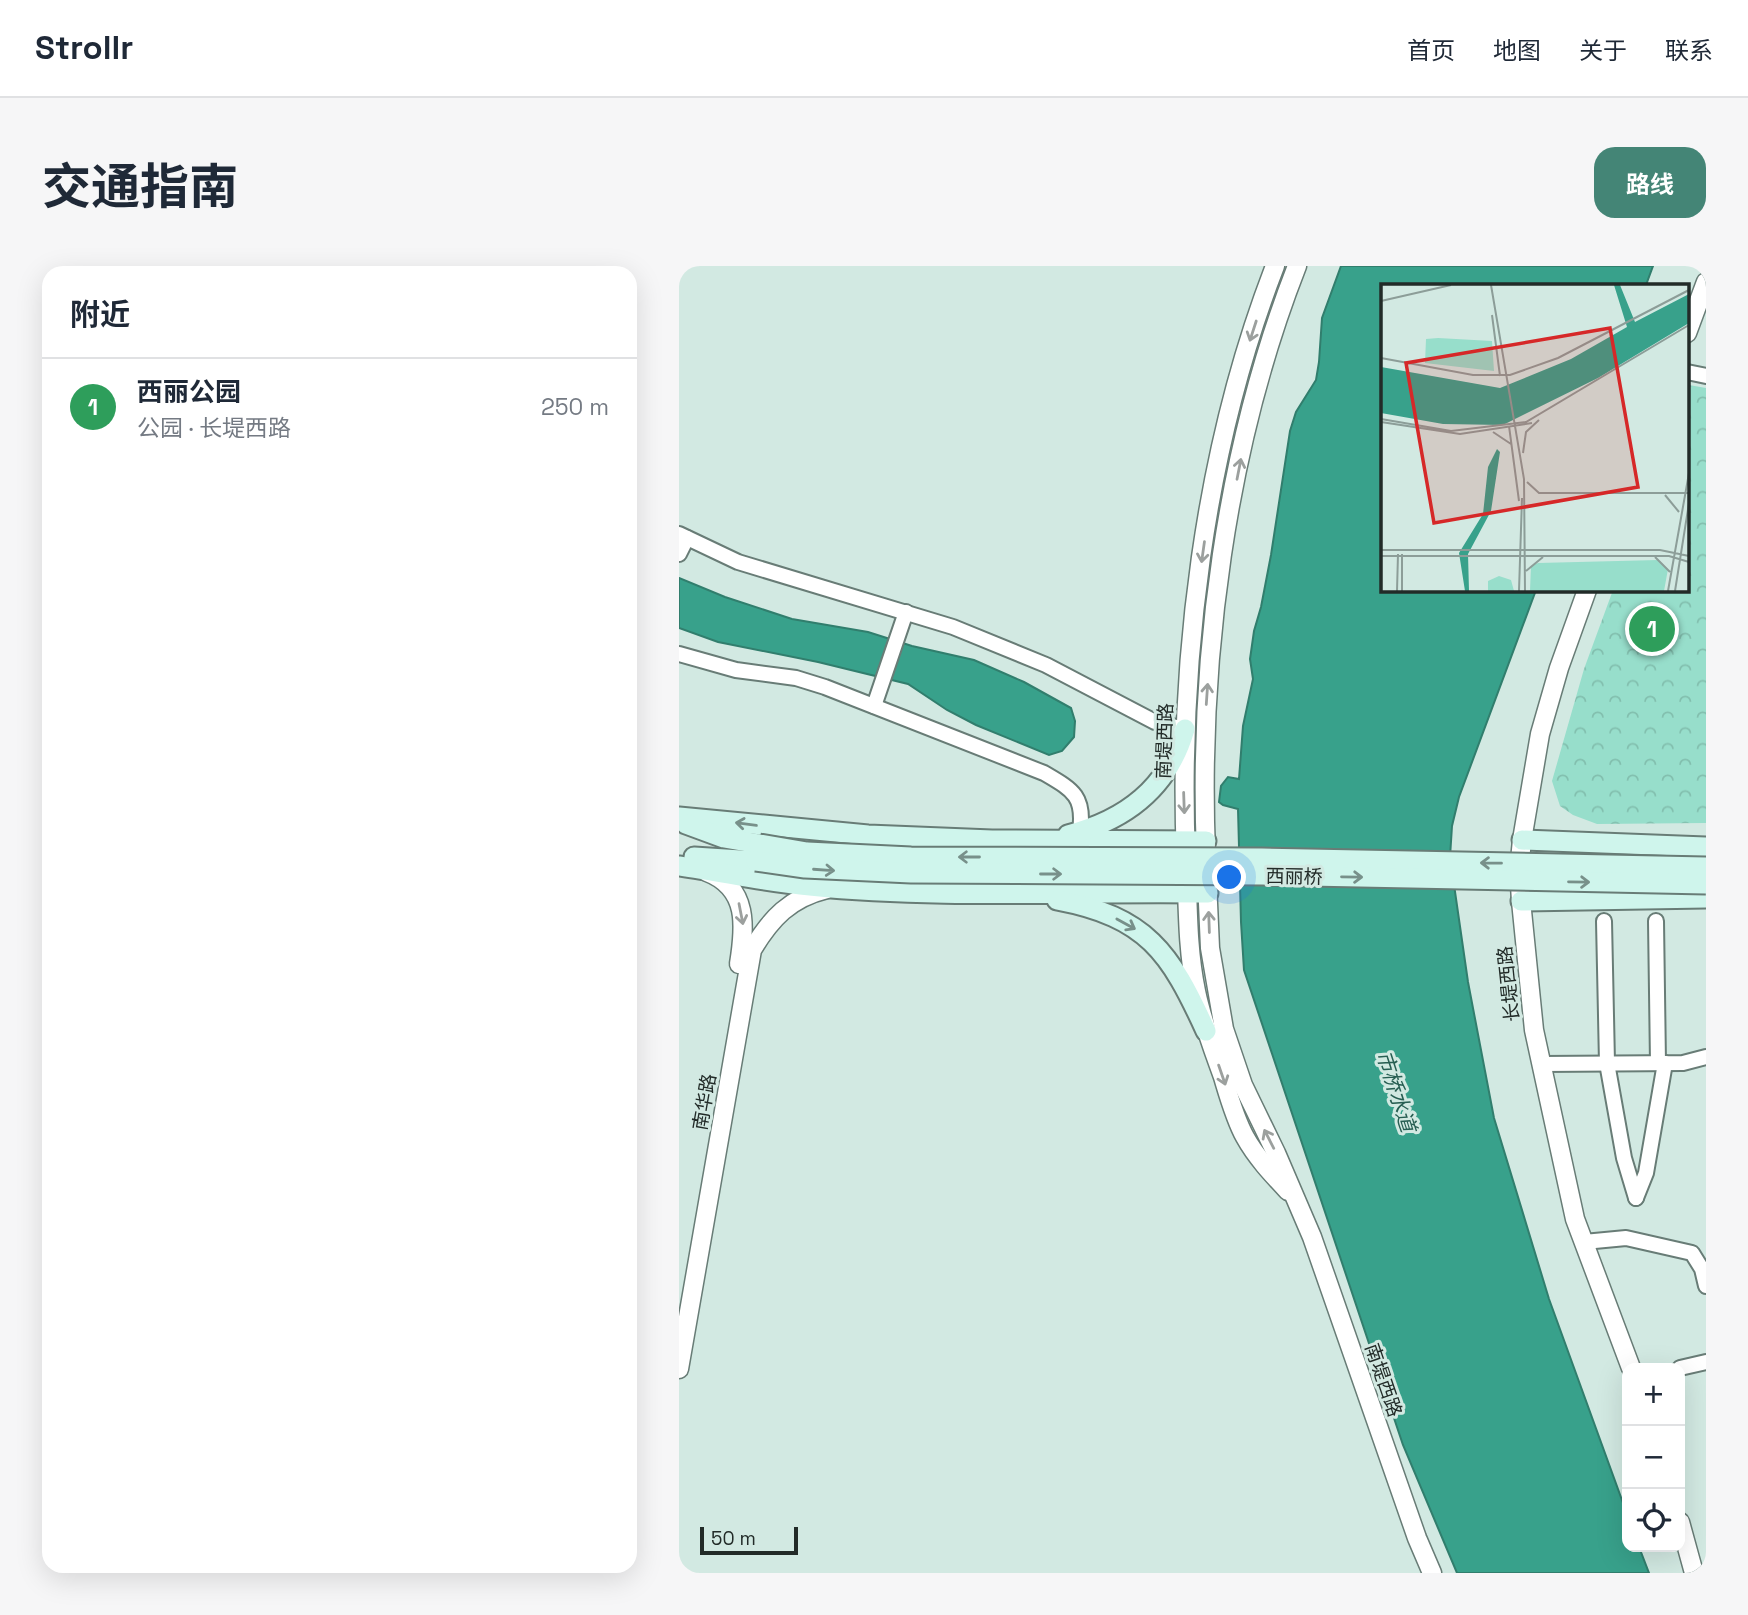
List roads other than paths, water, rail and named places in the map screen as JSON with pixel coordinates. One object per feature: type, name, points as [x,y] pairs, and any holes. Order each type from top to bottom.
[{"type":"main road","points":[[1043,840],[1080,832],[1127,811],[1142,800],[1169,765],[1185,729]]},
{"type":"main road","points":[[679,819],[868,835],[1206,841]]},
{"type":"main road","points":[[679,819],[757,852]]},
{"type":"main road","points":[[1522,839],[1706,847]]},
{"type":"main road","points":[[679,856],[757,852]]},
{"type":"main road","name":"西丽桥","points":[[757,852],[901,857],[1276,859],[1706,867]]},
{"type":"main road","name":"西丽桥","points":[[757,852],[805,868],[911,873],[1262,875],[1706,884]]},
{"type":"main road","points":[[688,867],[836,888],[944,893],[1208,893]]},
{"type":"main road","points":[[1014,893],[1071,903],[1103,912],[1130,925],[1168,957],[1206,1031]]},
{"type":"main road","points":[[1521,901],[1706,898]]},
{"type":"street","name":"南堤西路","points":[[1275,266],[1241,367],[1217,470],[1196,607],[1185,729],[1183,790],[1190,950],[1196,992],[1206,1031],[1244,1135],[1262,1163],[1297,1201]]},
{"type":"street","name":"南堤西路","points":[[1297,266],[1258,385],[1228,524],[1214,620],[1205,725],[1210,948],[1224,1029],[1243,1085],[1297,1201],[1417,1538],[1432,1573]]},
{"type":"street","points":[[1689,328],[1706,282]]},
{"type":"street","points":[[679,554],[683,536],[738,562],[953,627],[1046,665],[1155,722],[1185,729]]},
{"type":"street","name":"长堤西路","points":[[1586,592],[1559,668],[1540,734],[1519,870],[1534,1030],[1575,1219],[1629,1363]]},
{"type":"street","points":[[874,706],[906,612]]},
{"type":"street","points":[[679,654],[736,670],[796,678],[1044,773],[1076,794],[1083,814],[1080,832]]},
{"type":"street","points":[[1529,805],[1538,825],[1552,841]]},
{"type":"street","name":"南华路","points":[[679,1306],[744,932],[734,891],[727,882],[688,867]]},
{"type":"street","name":"南华路","points":[[679,1368],[752,950],[785,907],[810,894],[836,888]]},
{"type":"street","points":[[1604,921],[1607,1063],[1624,1157],[1636,1198],[1646,1173],[1662,1063],[1656,921]]},
{"type":"street","points":[[1542,1064],[1683,1063],[1706,1057]]},
{"type":"street","points":[[1584,1242],[1626,1238],[1692,1253],[1702,1263],[1706,1286]]},
{"type":"street","points":[[1685,1367],[1706,1364]]},
{"type":"street","points":[[1685,1538],[1694,1568]]},
{"type":"water","name":"市桥水道","points":[[1341,266],[1653,266],[1646,284],[1381,284],[1381,592],[1535,592],[1459,797],[1452,826],[1450,857],[1468,982],[1494,1118],[1549,1299],[1622,1500],[1622,1552],[1641,1552],[1649,1573],[1457,1573],[1403,1445],[1244,970],[1238,809],[1219,802],[1221,786],[1228,777],[1239,779],[1243,726],[1253,679],[1250,659],[1254,631],[1271,555],[1290,431],[1296,412],[1316,380],[1322,318]]},
{"type":"water","points":[[679,578],[725,597],[792,619],[868,632],[912,646],[974,660],[1024,682],[1071,708],[1075,721],[1074,737],[1062,751],[1049,755],[976,725],[947,710],[908,684],[718,642],[679,628]]},
{"type":"place","name":"西丽公园","points":[[1652,629]]}]
